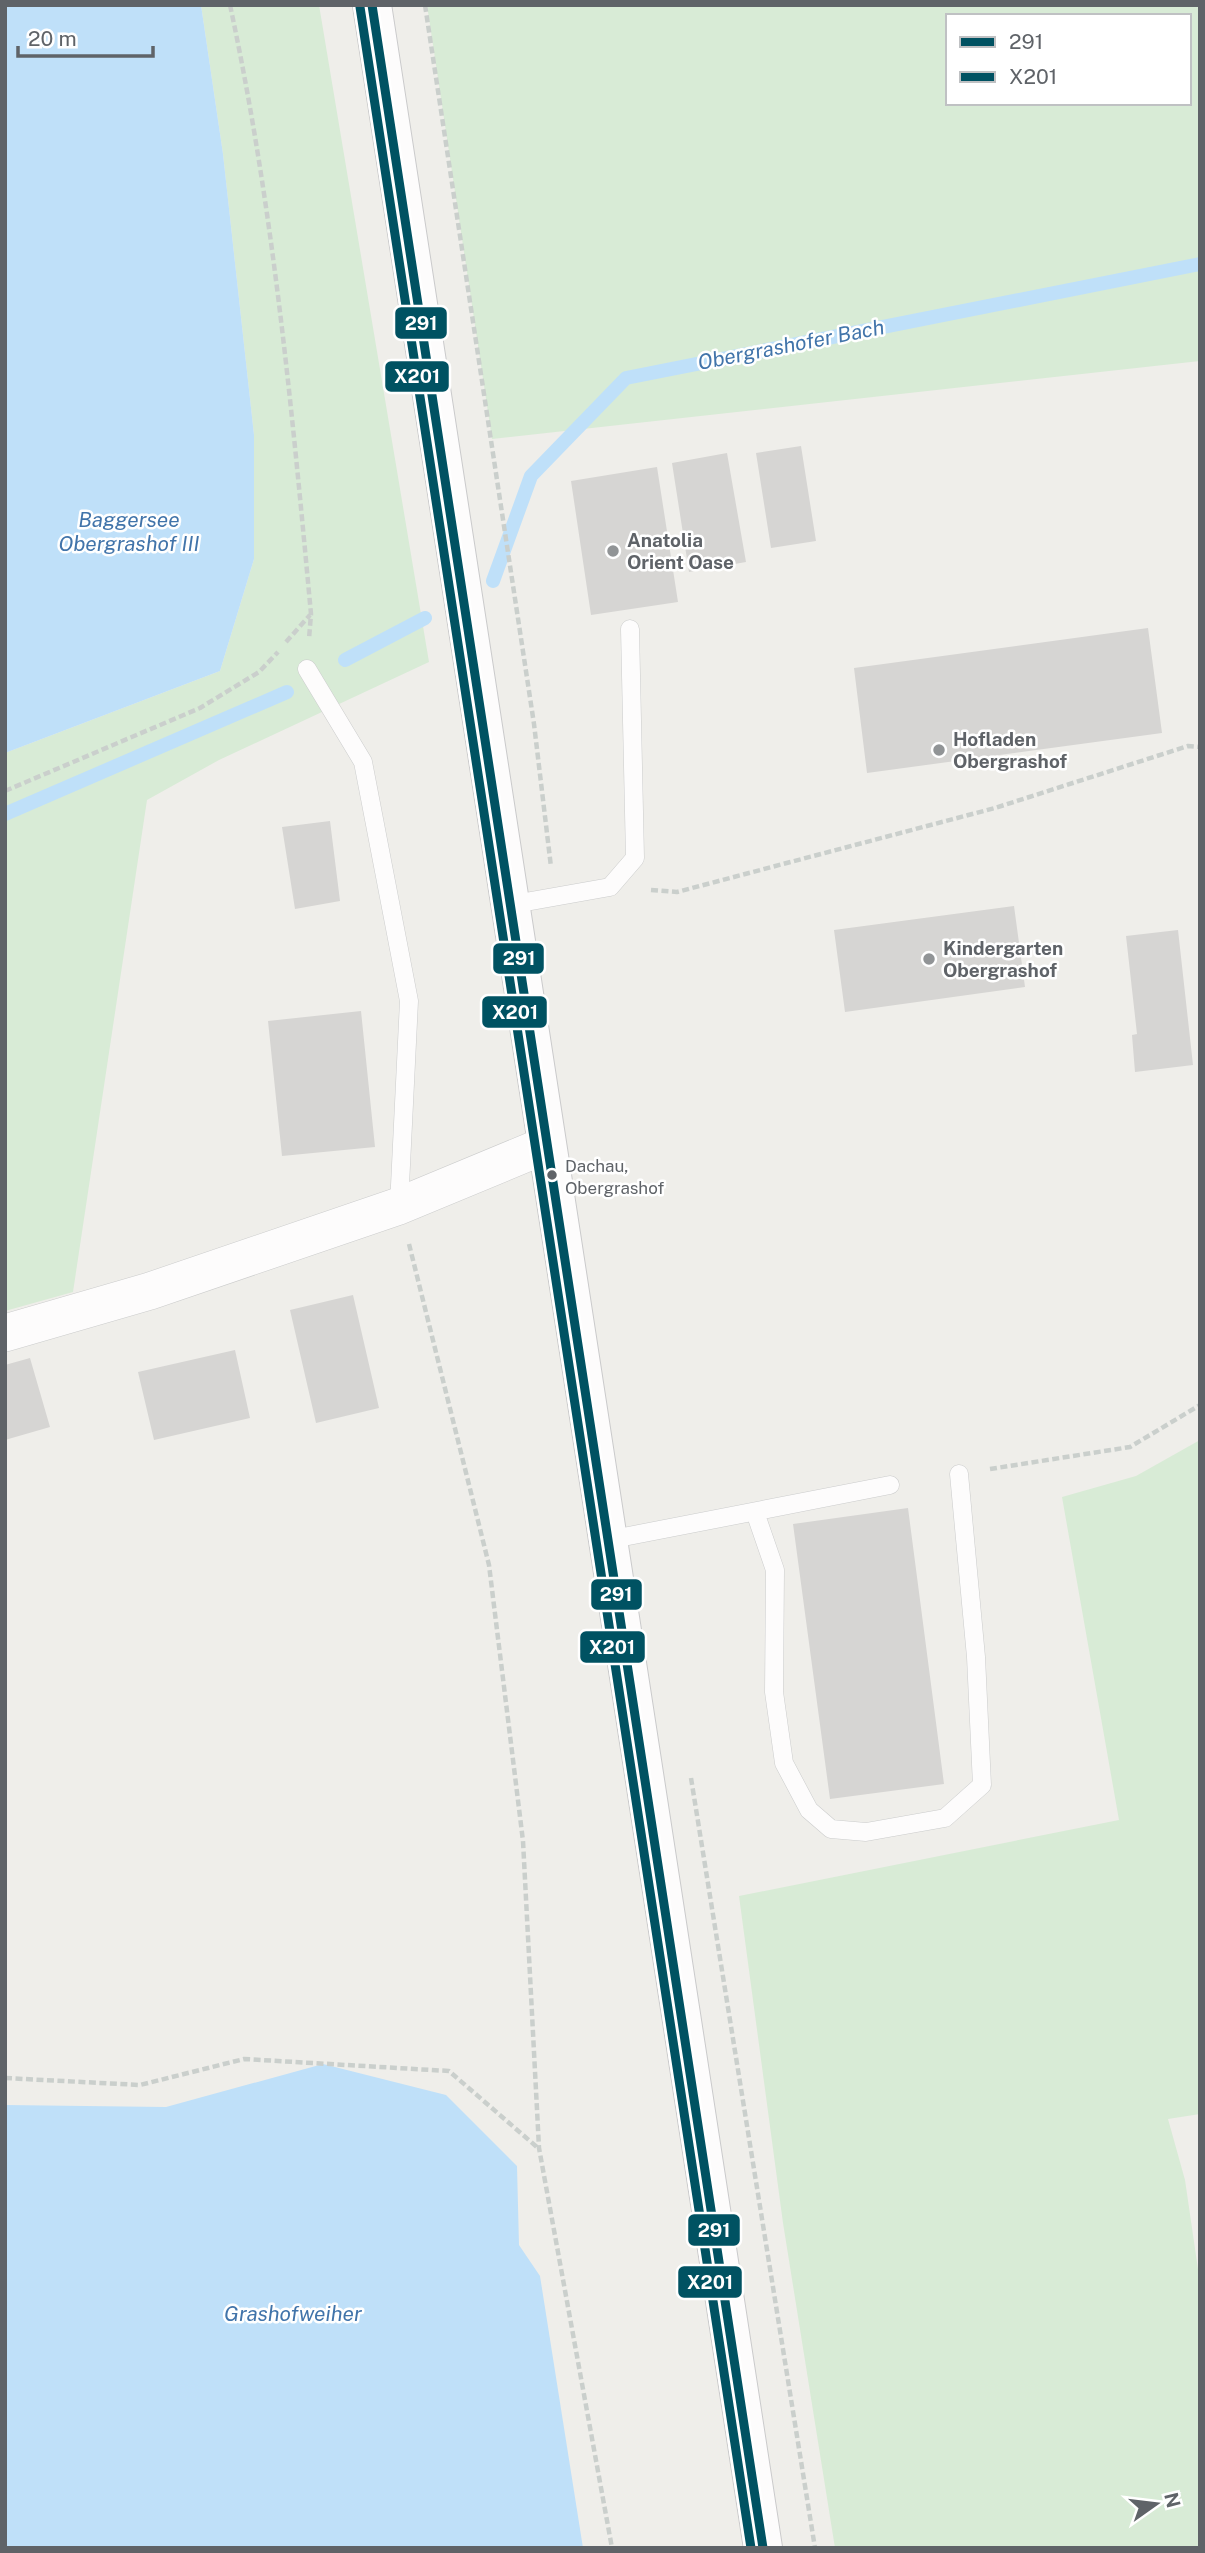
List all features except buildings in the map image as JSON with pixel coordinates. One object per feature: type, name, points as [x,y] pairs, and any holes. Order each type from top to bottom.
[{"type":"main road","points":[[372,5],[763,2548]]},
{"type":"street","points":[[5,1333],[150,1291],[400,1206],[546,1145]]},
{"type":"lane","points":[[509,905],[610,887],[635,858],[630,629]]},
{"type":"lane","points":[[307,669],[363,762],[409,1001],[400,1206]]},
{"type":"lane","points":[[755,1512],[775,1570],[775,1692],[784,1763],[809,1810],[831,1829],[866,1832],[945,1818],[982,1785],[976,1657],[959,1474]]},
{"type":"lane","points":[[608,1540],[890,1485]]},
{"type":"path","points":[[230,5],[253,113],[294,434],[311,614],[307,669]]},
{"type":"path","points":[[425,5],[534,724],[555,898]]},
{"type":"path","points":[[5,791],[200,708],[259,672],[311,614]]},
{"type":"path","points":[[610,887],[677,892],[995,808],[1188,746],[1200,747]]},
{"type":"path","points":[[400,1206],[489,1565],[523,1841],[539,2148],[612,2548]]},
{"type":"path","points":[[959,1474],[1130,1447],[1200,1405]]},
{"type":"path","points":[[689,1765],[815,2548]]},
{"type":"path","points":[[5,2078],[140,2085],[244,2059],[449,2071],[539,2148]]},
{"type":"green space","points":[[201,5],[319,5],[429,662],[219,760],[147,800],[73,1292],[5,1311],[5,753],[220,671],[254,559],[254,435],[223,154]]},
{"type":"green space","points":[[427,5],[1200,5],[1200,361],[492,439]]},
{"type":"green space","points":[[1200,1440],[1200,2114],[1168,2119],[1185,2180],[1200,2283],[1200,2548],[835,2548],[783,2223],[739,1896],[1119,1820],[1062,1497],[1136,1476]]},
{"type":"water","name":"Baggersee Obergrashof III","points":[[5,5],[201,5],[223,154],[254,435],[254,559],[220,671],[5,753]]},
{"type":"water","name":"Grashofweiher","points":[[323,2064],[446,2095],[517,2166],[519,2245],[540,2276],[583,2548],[5,2548],[5,2105],[166,2107]]},
{"type":"waterway","name":"Obergrashofer Bach","points":[[493,581],[531,476],[626,378],[1200,264]]},
{"type":"waterway","points":[[345,660],[425,618]]},
{"type":"waterway","points":[[5,814],[287,692]]},
{"type":"transit line","name":"291","points":[[372,5],[763,2548]]},
{"type":"transit line","name":"X201","points":[[360,7],[751,2548]]},
{"type":"place","name":"Anatolia Orient Oase","points":[[613,551]]},
{"type":"place","name":"Hofladen Obergrashof","points":[[939,750]]},
{"type":"place","name":"Kindergarten Obergrashof","points":[[929,959]]},
{"type":"place","name":"Dachau, Obergrashof","points":[[552,1175]]}]
